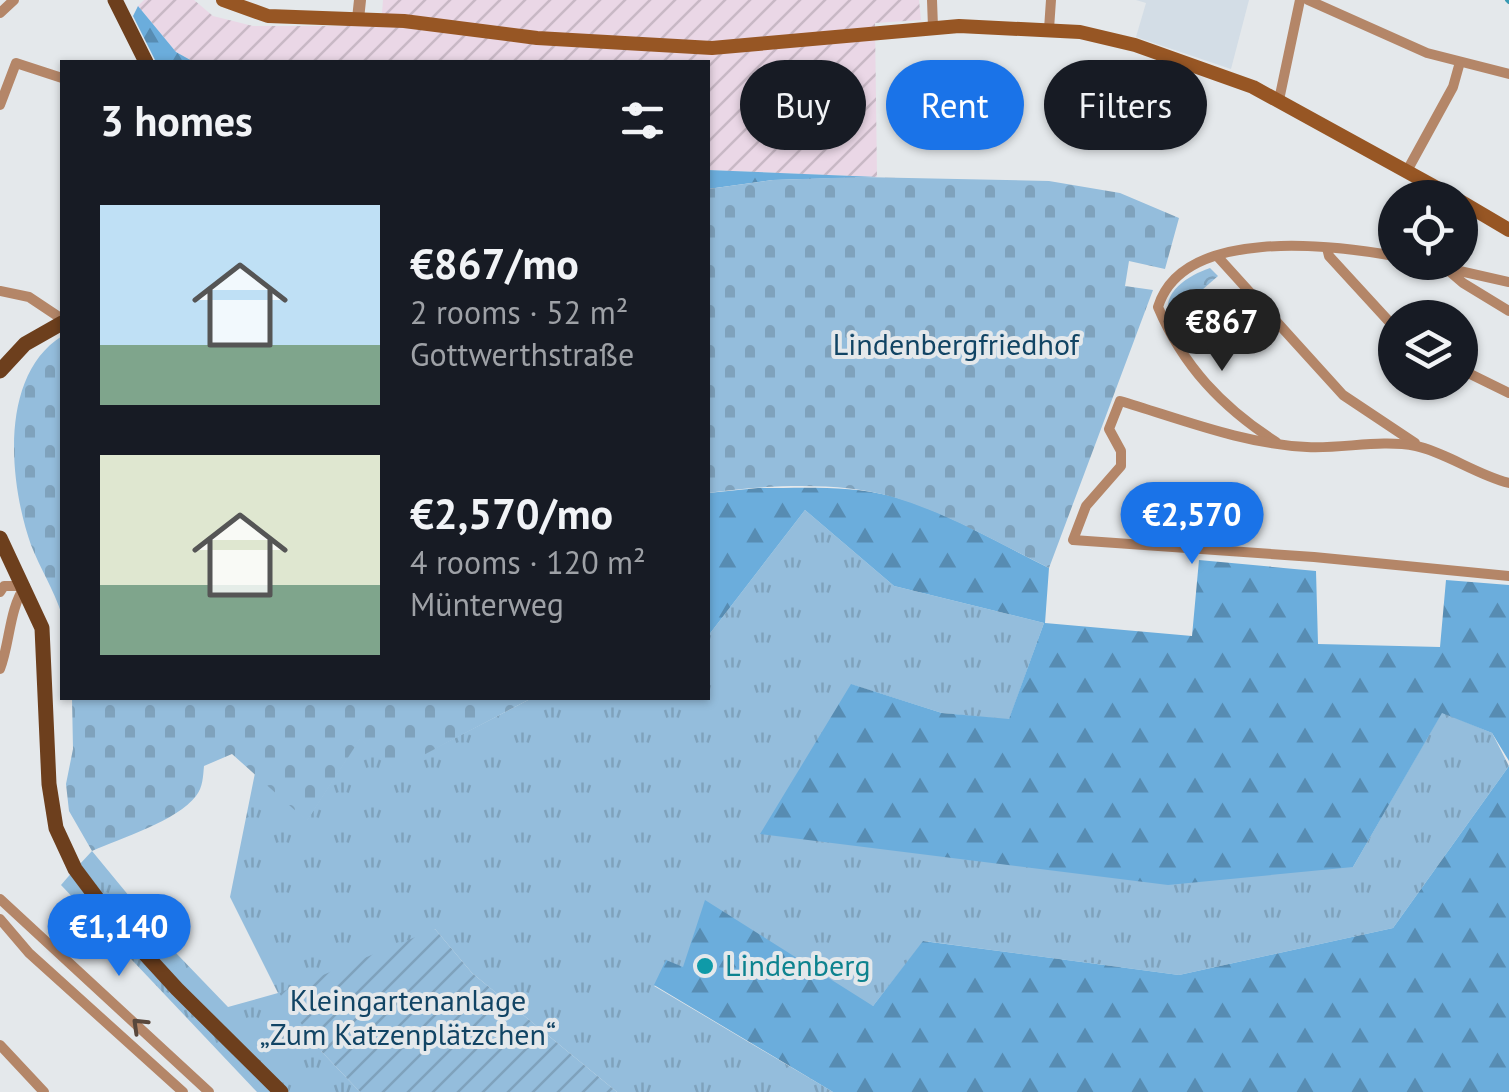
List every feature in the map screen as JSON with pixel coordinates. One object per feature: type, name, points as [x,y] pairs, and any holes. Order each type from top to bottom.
[{"type":"main road","points":[[223,0],[268,16],[404,21],[537,38],[712,48],[933,27],[1049,29],[1135,45],[1226,76],[1280,100],[1426,180]]},
{"type":"main road","points":[[119,5],[145,60]]},
{"type":"main road","points":[[1478,212],[1509,230]]},
{"type":"main road","points":[[0,371],[25,344],[60,322]]},
{"type":"main road","points":[[0,538],[42,628],[48,784],[56,828],[75,868],[112,917],[177,989],[281,1092]]},
{"type":"street","points":[[0,14],[14,0]]},
{"type":"street","points":[[358,19],[360,0]]},
{"type":"street","points":[[932,0],[933,27]]},
{"type":"street","points":[[1049,29],[1052,0]]},
{"type":"street","points":[[1280,100],[1300,0]]},
{"type":"street","points":[[1308,0],[1427,52],[1509,74]]},
{"type":"street","points":[[1408,169],[1453,87],[1460,62]]},
{"type":"street","points":[[0,105],[16,63],[60,77]]},
{"type":"street","points":[[1280,444],[1248,424],[1198,378],[1158,307],[1162,296],[1179,274],[1217,256],[1263,247],[1378,254]]},
{"type":"street","points":[[1327,248],[1329,256],[1378,309]]},
{"type":"street","points":[[1217,256],[1343,395],[1370,416],[1462,467],[1509,483]]},
{"type":"street","points":[[1478,276],[1509,282]]},
{"type":"street","points":[[1460,280],[1509,311]]},
{"type":"street","points":[[0,292],[29,297],[60,320]]},
{"type":"street","points":[[1478,378],[1509,393]]},
{"type":"street","points":[[1420,446],[1397,443],[1309,448],[1258,442],[1120,400],[1109,430],[1122,452],[1120,466],[1086,506],[1073,540],[1509,576]]},
{"type":"street","points":[[0,592],[4,586],[24,586]]},
{"type":"street","points":[[0,669],[24,586]]},
{"type":"street","points":[[0,899],[209,1092]]},
{"type":"street","points":[[0,918],[29,953],[183,1092]]},
{"type":"street","points":[[0,1045],[44,1092]]},
{"type":"shaded area","points":[[144,0],[194,0],[213,16],[253,26],[381,26],[383,0],[919,0],[921,20],[875,23],[877,177],[710,170],[710,60],[190,60],[176,52],[138,6]]},
{"type":"shaded area","points":[[1136,0],[1249,0],[1231,69],[1136,37],[1146,3]]},
{"type":"green space","points":[[138,6],[176,52],[190,60],[155,60],[133,16]]},
{"type":"green space","points":[[710,170],[877,177],[773,180],[710,189]]},
{"type":"green space","name":"Lindenbergfriedhof","points":[[860,177],[1049,181],[1120,193],[1179,218],[1165,269],[1129,261],[1125,286],[1153,290],[1049,568],[933,511],[872,492],[801,486],[710,493],[710,189],[773,180]]},
{"type":"green space","points":[[1210,268],[1218,276],[1170,318],[1172,293],[1185,280]]},
{"type":"green space","points":[[60,338],[60,610],[23,519],[14,460],[19,402],[42,353]]},
{"type":"green space","points":[[825,488],[875,492],[911,502],[1049,568],[1045,623],[1192,636],[1199,560],[1316,571],[1318,644],[1440,647],[1446,580],[1509,585],[1509,761],[1492,733],[1442,713],[1353,867],[1168,885],[760,834],[851,684],[942,713],[1009,719],[1044,623],[894,586],[805,510],[710,633],[710,493]]},
{"type":"green space","points":[[805,510],[894,586],[1044,623],[1009,720],[942,713],[850,684],[1353,867],[1442,712],[1492,733],[1509,766],[1393,928],[1179,975],[924,941],[873,1006],[683,968],[654,986],[833,1092],[617,1092],[472,973],[435,929],[321,1051],[360,1092],[289,1092],[153,954],[79,865],[92,851],[176,953],[228,1007],[278,993],[230,897],[255,773],[307,820],[360,738],[395,769],[528,700],[710,700],[710,633]]},
{"type":"green space","points":[[72,700],[528,700],[395,770],[360,739],[307,821],[232,754],[204,766],[198,793],[176,813],[92,851],[69,811],[66,784],[73,749]]},
{"type":"green space","points":[[1509,766],[1509,1092],[833,1092],[654,985],[666,960],[683,967],[705,900],[873,1006],[923,941],[1179,975],[1393,928]]},
{"type":"green space","points":[[74,870],[277,1092],[257,1092],[61,885]]},
{"type":"green space","name":"Kleingartenanlage „Zum Katzenplätzchen“","points":[[435,929],[472,973],[617,1092],[360,1092],[321,1051],[279,993]]},
{"type":"place","name":"Lindenberg","points":[[705,966]]}]
